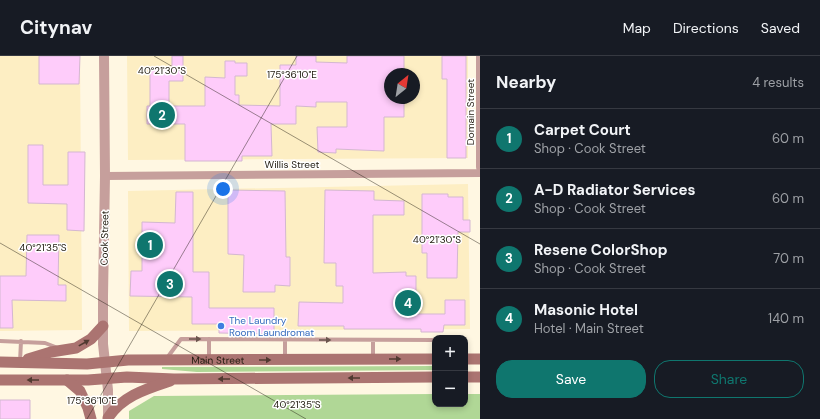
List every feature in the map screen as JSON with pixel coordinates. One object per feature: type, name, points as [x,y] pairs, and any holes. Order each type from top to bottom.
[{"type":"main road","points":[[20,362],[51,352],[76,348],[92,339],[103,326]]},
{"type":"main road","name":"Main Street","points":[[0,362],[87,364],[166,360],[432,359]]},
{"type":"main road","points":[[468,359],[480,359]]},
{"type":"main road","name":"Main Street","points":[[0,380],[67,380],[127,377],[174,379],[432,377]]},
{"type":"main road","points":[[468,377],[480,377]]},
{"type":"main road","points":[[108,418],[120,402],[174,379]]},
{"type":"main road","points":[[67,380],[80,391],[88,408],[91,419]]},
{"type":"street","name":"Cook Street","points":[[104,56],[105,176],[103,326],[108,418]]},
{"type":"street","name":"Domain Street","points":[[480,56],[480,167]]},
{"type":"street","name":"Willis Street","points":[[105,176],[480,173]]},
{"type":"lane","points":[[166,360],[182,339],[432,340]]},
{"type":"lane","points":[[208,340],[208,360]]},
{"type":"lane","points":[[285,340],[285,360]]},
{"type":"lane","points":[[373,340],[373,359]]},
{"type":"lane","points":[[0,341],[45,342],[63,351]]},
{"type":"lane","points":[[20,362],[21,341]]},
{"type":"shaded area","points":[[0,56],[80,56],[82,330],[0,331]]},
{"type":"shaded area","points":[[127,56],[468,56],[468,158],[128,160]]},
{"type":"shaded area","points":[[468,184],[470,329],[129,331],[128,191]]},
{"type":"green space","points":[[432,366],[432,370],[197,372],[162,369],[162,367]]},
{"type":"green space","points":[[432,394],[432,407],[468,407],[468,394],[480,394],[480,419],[129,419],[129,411],[154,396]]},
{"type":"building","points":[[39,56],[80,56],[79,84],[39,84]]},
{"type":"building","points":[[172,56],[183,56],[183,81],[169,81],[169,106],[205,106],[205,77],[225,78],[225,61],[235,61],[235,63],[247,63],[247,76],[235,76],[235,95],[239,95],[239,105],[280,106],[280,65],[296,65],[296,56],[316,56],[316,62],[347,63],[347,56],[404,56],[404,68],[384,68],[384,104],[404,104],[404,117],[384,117],[384,151],[336,149],[336,153],[318,152],[317,127],[347,127],[347,102],[316,102],[316,107],[296,106],[296,124],[271,124],[272,156],[242,156],[242,161],[185,161],[185,124],[147,124],[147,106],[150,106],[150,69],[172,69]]},
{"type":"building","points":[[442,56],[466,56],[466,158],[447,158],[447,79],[442,79]]},
{"type":"building","points":[[28,145],[43,145],[43,185],[68,185],[68,152],[85,152],[84,231],[67,230],[67,204],[28,203]]},
{"type":"building","points":[[228,190],[285,191],[286,257],[290,257],[290,286],[275,285],[275,292],[243,292],[244,255],[228,254]]},
{"type":"building","points":[[325,190],[374,191],[374,200],[404,201],[404,215],[373,215],[373,273],[406,272],[406,276],[416,276],[416,314],[445,314],[445,300],[465,300],[465,325],[444,325],[443,332],[421,332],[421,329],[344,329],[344,326],[298,326],[299,302],[343,303],[343,286],[336,286],[336,263],[324,263]]},
{"type":"building","points":[[176,192],[193,192],[193,272],[209,272],[209,308],[274,308],[274,334],[219,333],[219,324],[192,324],[192,297],[130,296],[131,271],[142,271],[142,222],[175,223]]},
{"type":"building","points":[[422,194],[448,194],[448,197],[463,197],[463,220],[470,220],[470,232],[458,232],[457,278],[427,278],[427,253],[422,253]]},
{"type":"building","points":[[27,235],[59,235],[58,285],[66,285],[66,301],[12,300],[13,328],[0,328],[0,276],[26,276]]},
{"type":"building","points":[[0,400],[30,400],[30,419],[0,419]]},
{"type":"place","name":"A-D Radiator Services","points":[[162,115]]},
{"type":"place","name":"Carpet Court","points":[[150,245]]},
{"type":"place","name":"Resene ColorShop","points":[[170,284]]},
{"type":"place","name":"Masonic Hotel","points":[[408,303]]},
{"type":"place","name":"The Laundry Room Laundromat","points":[[221,326]]}]
